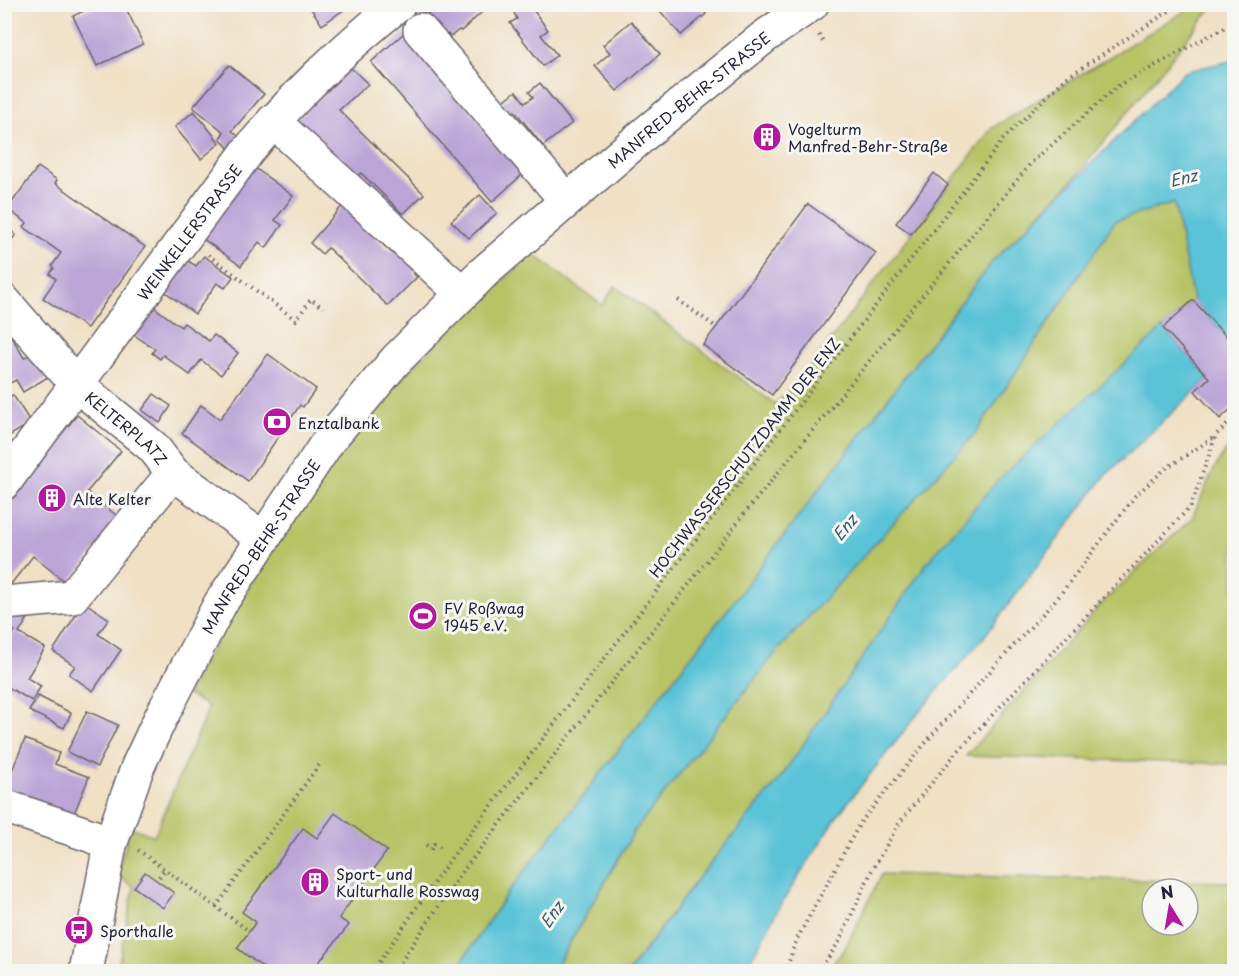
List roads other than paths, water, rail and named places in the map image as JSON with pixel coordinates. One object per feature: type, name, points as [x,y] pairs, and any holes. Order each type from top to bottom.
[{"type":"street","name":"WEINKELLERSTRASSE","points":[[4,483],[241,161],[273,121],[340,52],[399,4]]},
{"type":"street","name":"MANFRED-BEHR-STRASSE","points":[[86,972],[121,846],[138,766],[185,667],[220,604],[261,538],[354,406],[462,293],[566,200],[716,75],[812,4]]},
{"type":"street","points":[[420,30],[566,200]]},
{"type":"street","points":[[273,121],[462,293]]},
{"type":"street","name":"KELTERPLATZ","points":[[4,301],[76,385],[153,447],[173,473],[261,538]]},
{"type":"street","name":"KELTERPLATZ","points":[[4,603],[72,597],[173,473]]},
{"type":"street","points":[[4,806],[121,846]]},
{"type":"water","name":"Enz","points":[[1234,60],[1234,345],[1193,300],[1174,203],[1115,221],[977,431],[773,656],[635,830],[553,971],[455,972],[506,895],[735,600],[991,263],[1184,72]]},
{"type":"water","points":[[1163,328],[1209,378],[1105,476],[984,637],[920,711],[838,815],[781,904],[745,971],[629,972],[696,881],[781,777],[926,564],[999,479]]},
{"type":"place","name":"Vogelturm Manfred-Behr-Straße","points":[[767,137]]},
{"type":"place","name":"Enztalbank","points":[[277,422]]},
{"type":"place","name":"Alte Kelter","points":[[52,498]]},
{"type":"place","name":"FV Roßwag 1945 e.V.","points":[[423,616]]},
{"type":"place","name":"Sport- und Kulturhalle Rosswag","points":[[315,882]]},
{"type":"place","name":"Sporthalle","points":[[79,930]]}]
